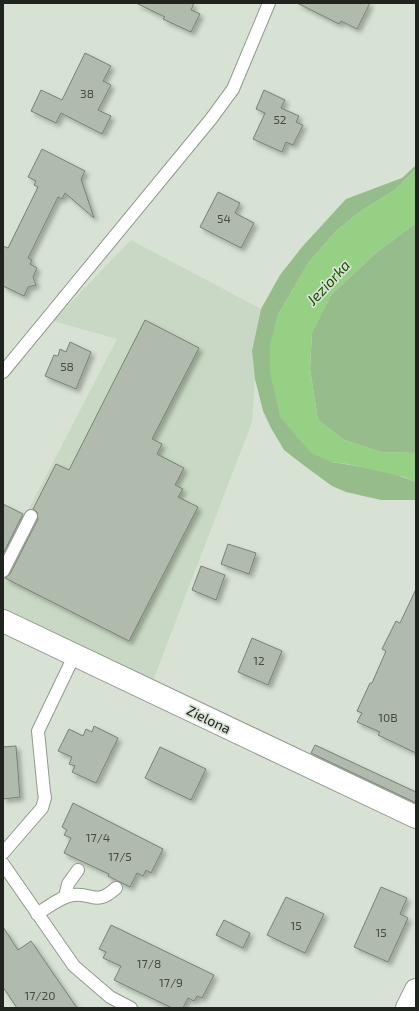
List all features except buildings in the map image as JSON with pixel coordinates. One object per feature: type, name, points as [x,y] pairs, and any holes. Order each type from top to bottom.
[{"type":"street","name":"Zielona","points":[[3,621],[416,817]]},
{"type":"street","points":[[407,1008],[416,990]]},
{"type":"lane","points":[[3,372],[103,252],[233,89],[269,3]]},
{"type":"lane","points":[[3,571],[31,516]]},
{"type":"lane","points":[[3,853],[42,808],[44,792],[38,731],[74,654]]},
{"type":"lane","points":[[3,864],[74,966],[110,997],[131,1008]]},
{"type":"lane","points":[[65,897],[68,884],[78,870]]},
{"type":"lane","points":[[37,914],[65,897],[80,894],[90,898],[103,898],[116,888]]},
{"type":"shaded area","points":[[416,165],[416,169],[396,189],[361,211],[337,230],[309,262],[277,316],[331,462],[385,472],[416,482],[416,500],[381,500],[346,492],[332,486],[284,450],[263,411],[255,379],[252,351],[261,309],[280,275],[302,247],[346,199],[402,178]]},
{"type":"shaded area","points":[[416,223],[416,453],[381,452],[344,440],[318,420],[310,369],[312,332],[331,295],[377,252]]},
{"type":"shaded area","points":[[131,240],[261,309],[252,351],[255,379],[252,422],[151,686],[3,614],[3,559],[117,339],[53,321]]},
{"type":"water","name":"Jeziorka","points":[[416,169],[416,223],[377,252],[331,295],[312,332],[310,369],[318,420],[344,440],[381,452],[416,453],[416,482],[404,477],[347,464],[331,462],[311,453],[280,417],[270,372],[270,345],[277,316],[309,262],[337,230],[361,211],[396,189]]}]
